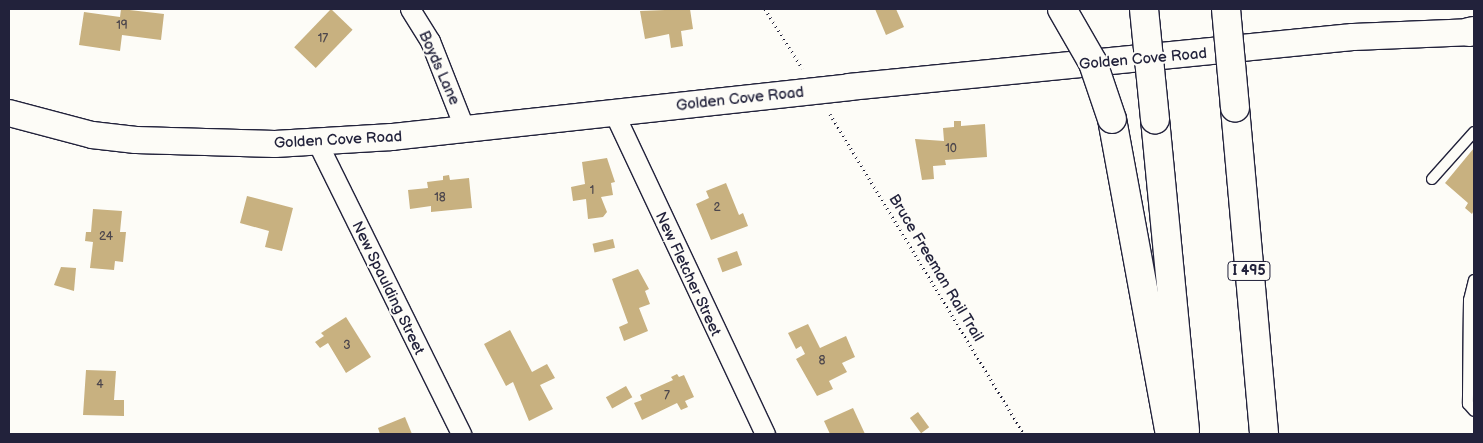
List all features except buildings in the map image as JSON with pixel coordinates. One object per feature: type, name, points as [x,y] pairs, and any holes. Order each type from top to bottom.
[{"type":"highway","points":[[1062,9],[1093,63],[1112,119],[1170,434]]},
{"type":"highway","points":[[1144,9],[1186,434]]},
{"type":"highway","name":"I 495","points":[[1226,9],[1264,434]]},
{"type":"main road","name":"Golden Cove Road","points":[[9,113],[92,135],[136,140],[317,142],[465,130],[1353,37],[1473,32]]},
{"type":"street","name":"Boyds Lane","points":[[410,9],[430,40],[465,130]]},
{"type":"street","name":"New Fletcher Street","points":[[614,113],[765,434]]},
{"type":"street","name":"New Spaulding Street","points":[[317,142],[461,434]]},
{"type":"lane","points":[[1432,180],[1474,132]]},
{"type":"lane","points":[[1474,280],[1469,300],[1468,395],[1468,404],[1474,411]]},
{"type":"path","points":[[765,9],[805,73]]},
{"type":"path","name":"Bruce Freeman Rail Trail","points":[[830,113],[1024,434]]}]
